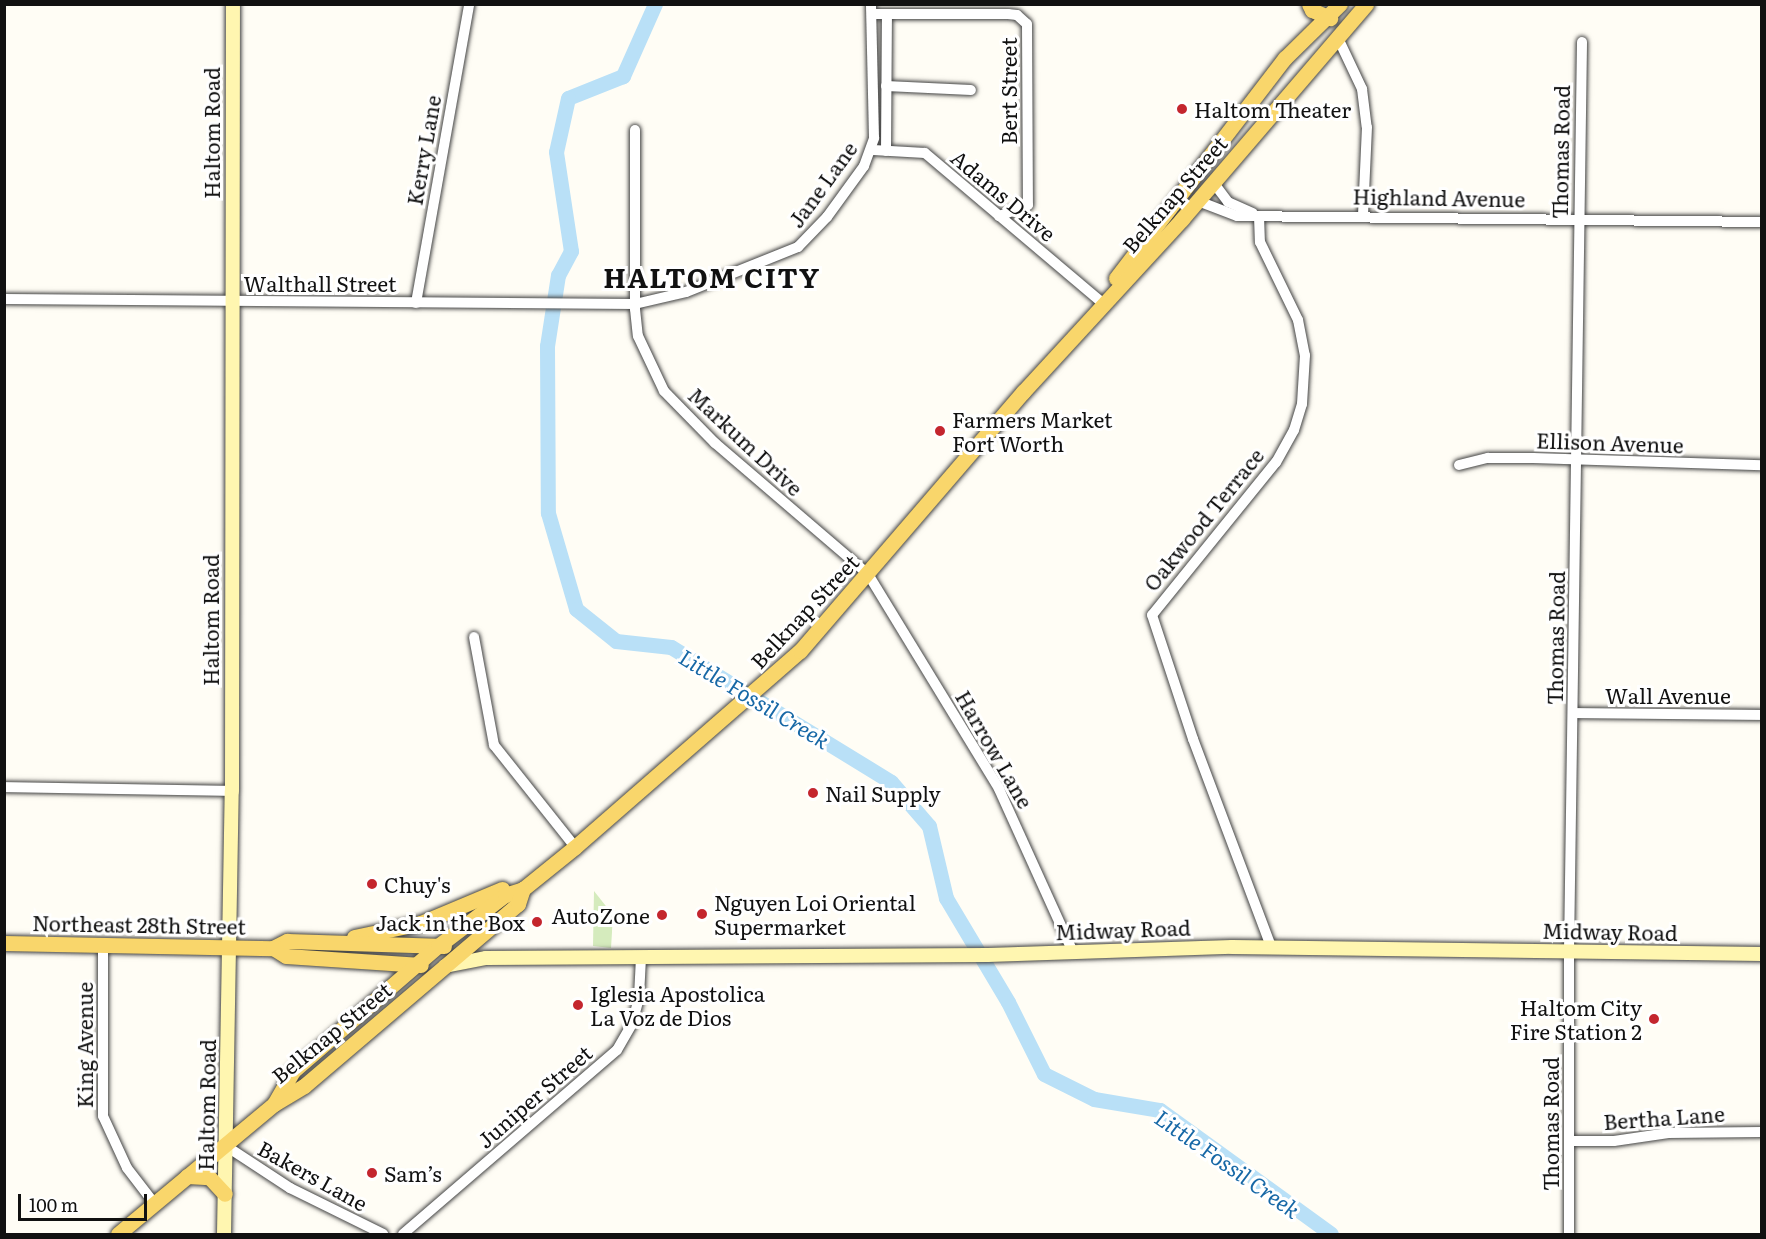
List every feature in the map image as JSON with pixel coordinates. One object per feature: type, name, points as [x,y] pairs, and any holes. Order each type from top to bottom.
[{"type":"main road","name":"Haltom Road","points":[[224,1234],[232,791],[233,4]]},
{"type":"main road","points":[[1309,4],[1312,10],[1330,11],[1337,36]]},
{"type":"main road","name":"Belknap Street","points":[[1057,354],[1285,58],[1330,11],[1340,4]]},
{"type":"main road","name":"Belknap Street","points":[[274,1104],[293,1071],[438,946],[505,895],[523,889],[770,679],[868,574],[1057,354],[1198,201],[1366,4]]},
{"type":"main road","points":[[300,942],[372,934],[421,923],[551,866]]},
{"type":"main road","name":"Belknap Street","points":[[274,1104],[304,1086],[518,904],[523,889]]},
{"type":"main road","name":"Northeast 28th Street","points":[[273,948],[287,941],[467,947]]},
{"type":"main road","name":"Northeast 28th Street","points":[[4,943],[230,945],[273,948],[286,956],[445,966]]},
{"type":"main road","points":[[363,945],[369,961],[394,969],[395,984]]},
{"type":"main road","points":[[467,947],[486,958]]},
{"type":"main road","name":"Midway Road","points":[[445,966],[486,958],[956,955],[1271,947],[1761,954]]},
{"type":"main road","points":[[118,1234],[274,1104]]},
{"type":"main road","points":[[188,1176],[209,1177],[225,1194]]},
{"type":"street","name":"Kerry Lane","points":[[416,303],[469,4]]},
{"type":"street","points":[[878,12],[886,86],[886,147]]},
{"type":"street","name":"Bert Street","points":[[878,12],[1008,14],[1023,20],[1029,40],[1028,205],[999,216]]},
{"type":"street","name":"Jane Lane","points":[[635,304],[697,288],[798,248],[827,217],[873,150],[878,12]]},
{"type":"street","points":[[1337,36],[1362,89],[1366,117],[1363,214]]},
{"type":"street","name":"Thomas Road","points":[[1569,1234],[1569,951],[1582,42]]},
{"type":"street","points":[[886,86],[971,90]]},
{"type":"street","name":"Markum Drive","points":[[635,130],[635,304],[638,336],[664,391],[715,443],[868,574]]},
{"type":"street","name":"Adams Drive","points":[[873,150],[886,147],[925,153],[1099,300]]},
{"type":"street","points":[[1213,182],[1228,202],[1259,216]]},
{"type":"street","points":[[1198,201],[1230,214],[1259,216]]},
{"type":"street","name":"Highland Avenue","points":[[1259,216],[1363,214],[1579,221],[1761,222]]},
{"type":"street","name":"Oakwood Terrace","points":[[1259,216],[1260,242],[1298,320],[1305,355],[1302,404],[1294,430],[1276,462],[1152,615],[1193,739],[1271,947]]},
{"type":"street","name":"Walthall Street","points":[[4,298],[635,304]]},
{"type":"street","name":"Ellison Avenue","points":[[1459,465],[1488,458],[1761,465]]},
{"type":"street","name":"Harrow Lane","points":[[868,574],[999,789],[1073,952]]},
{"type":"street","points":[[474,637],[494,745],[575,847]]},
{"type":"street","name":"Wall Avenue","points":[[1574,713],[1761,715]]},
{"type":"street","points":[[4,787],[232,791]]},
{"type":"street","name":"King Avenue","points":[[103,944],[103,1116],[127,1168],[154,1203]]},
{"type":"street","name":"Juniper Street","points":[[403,1234],[617,1050],[632,1024],[639,997],[641,957]]},
{"type":"street","name":"Bertha Lane","points":[[1570,1141],[1614,1141],[1668,1133],[1761,1132]]},
{"type":"street","name":"Bakers Lane","points":[[226,1146],[290,1188],[383,1234]]},
{"type":"green space","points":[[594,891],[613,915],[611,948],[593,946]]},
{"type":"waterway","name":"Little Fossil Creek","points":[[655,4],[623,76],[568,98],[556,152],[571,251],[558,275],[547,346],[548,513],[576,609],[616,641],[671,647],[891,782],[929,826],[946,898],[1008,1002],[1044,1074],[1094,1099],[1160,1110],[1331,1234]]},
{"type":"place","name":"Haltom Theater","points":[[1182,109]]},
{"type":"place","name":"Farmers Market Fort Worth","points":[[940,431]]},
{"type":"place","name":"Nail Supply","points":[[813,793]]},
{"type":"place","name":"Chuy's","points":[[372,884]]},
{"type":"place","name":"Nguyen Loi Oriental Supermarket","points":[[702,914]]},
{"type":"place","name":"AutoZone","points":[[662,915]]},
{"type":"place","name":"Jack in the Box","points":[[537,922]]},
{"type":"place","name":"Iglesia Apostolica La Voz de Dios","points":[[578,1005]]},
{"type":"place","name":"Haltom City Fire Station 2","points":[[1654,1019]]},
{"type":"place","name":"Sam’s","points":[[372,1173]]},
{"type":"district","name":"HALTOM CITY","points":[[712,277]]}]
